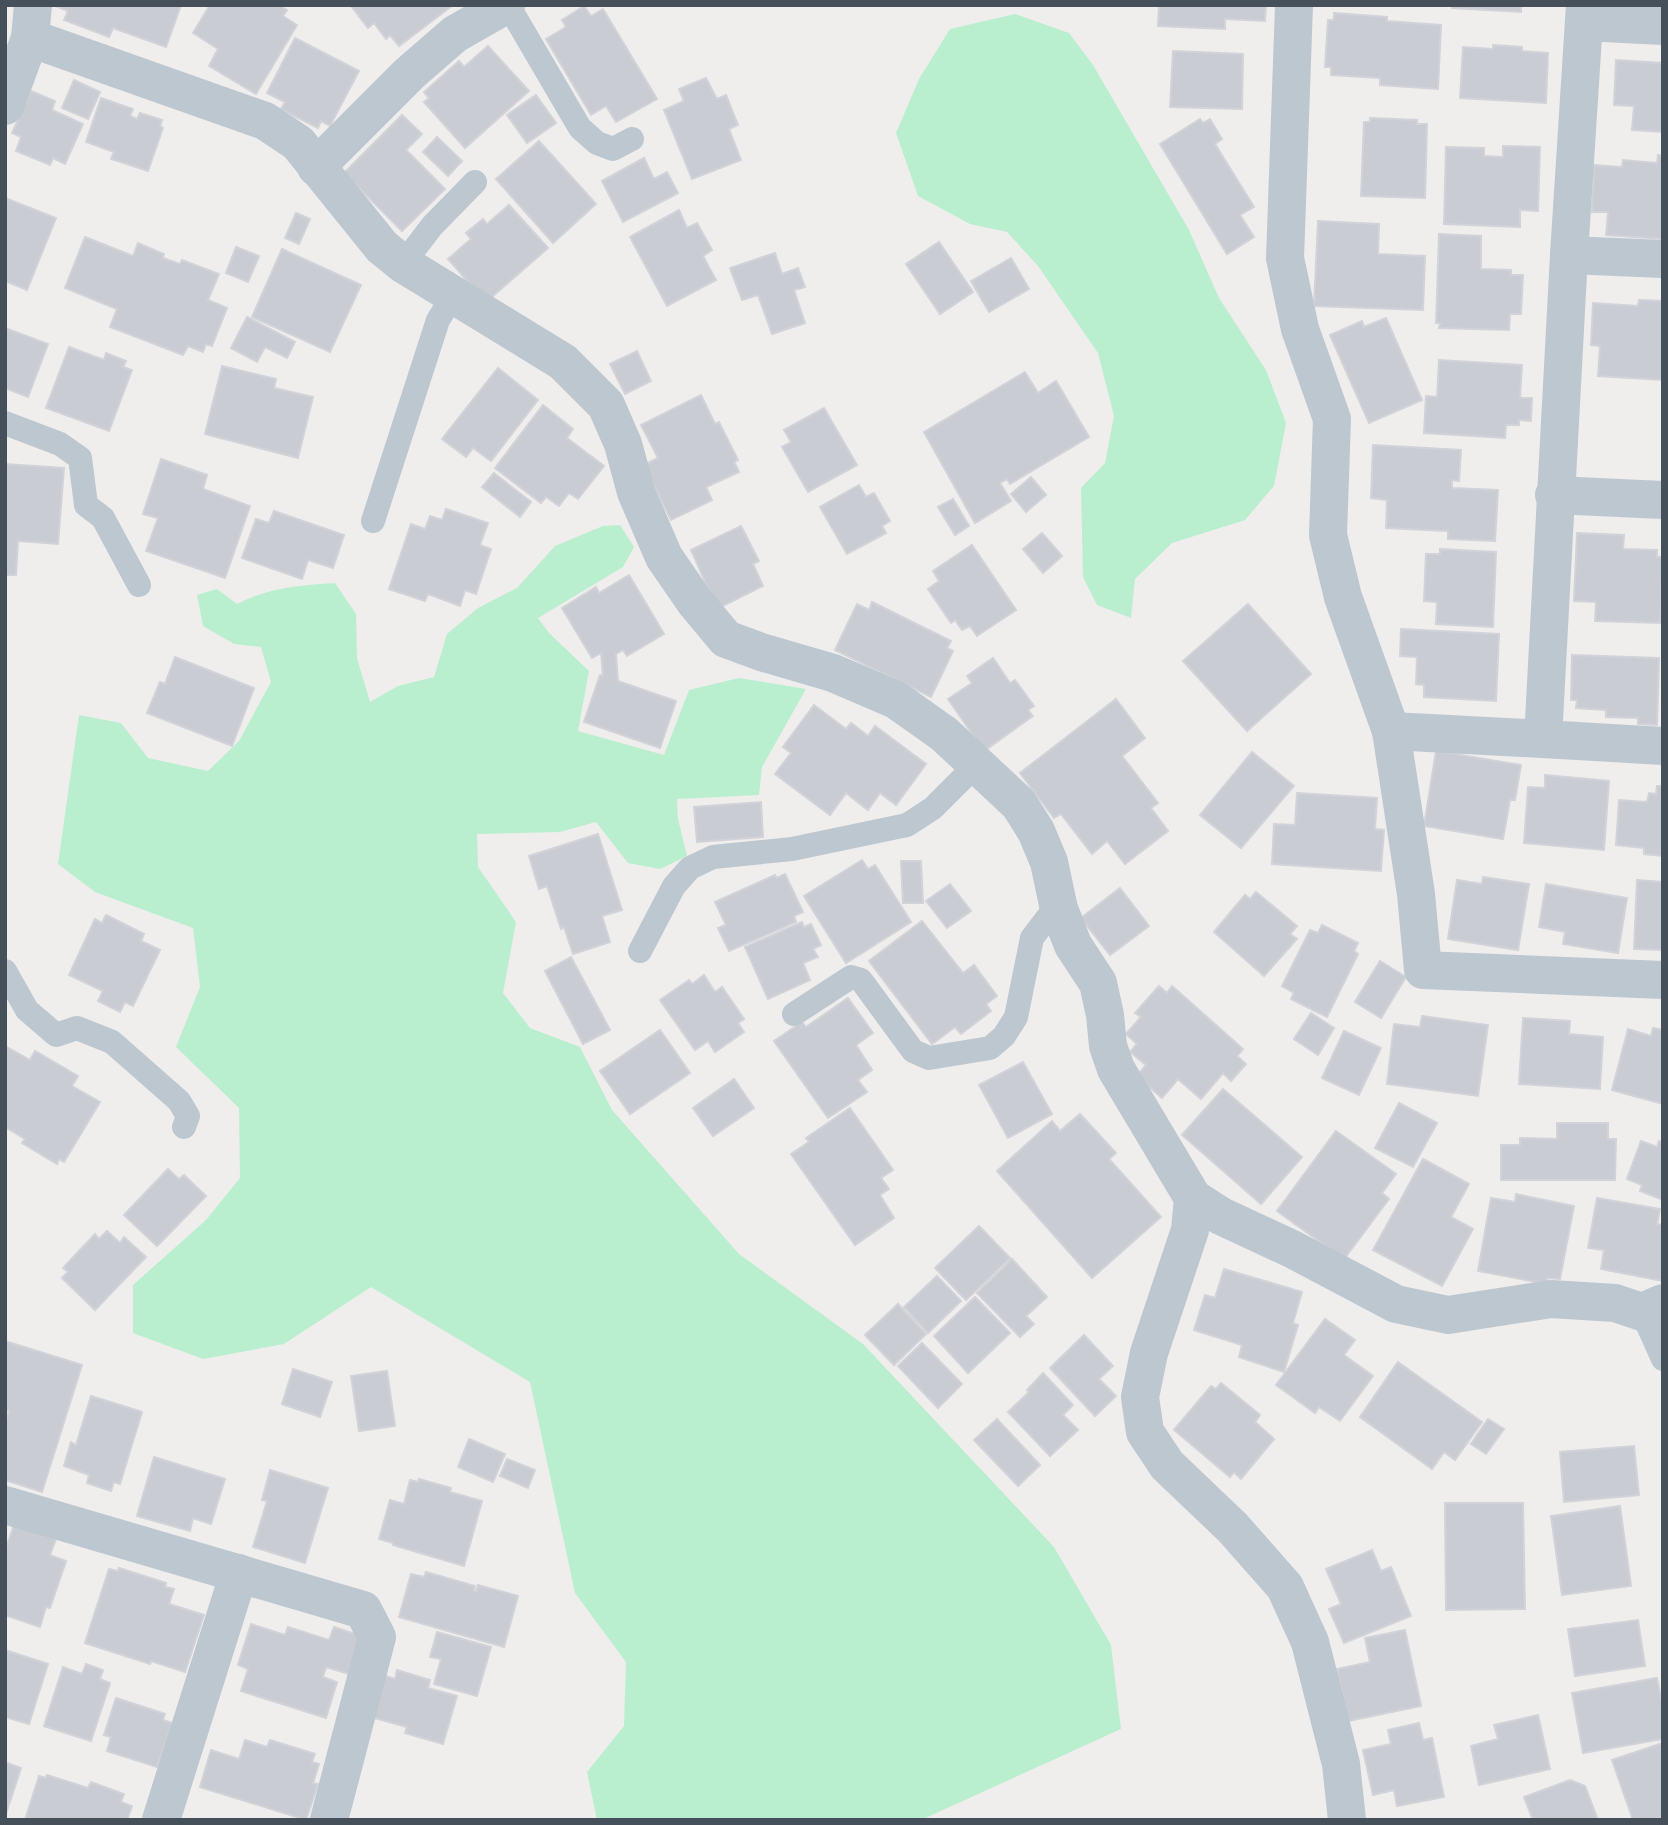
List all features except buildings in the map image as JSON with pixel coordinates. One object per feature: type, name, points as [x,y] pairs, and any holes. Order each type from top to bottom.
[{"type":"street","points":[[316,167],[410,73],[455,34],[507,5]]},
{"type":"street","points":[[1294,5],[1285,258],[1300,329],[1332,419],[1328,534],[1343,597],[1391,731],[1416,894],[1423,970],[1663,980]]},
{"type":"street","points":[[1543,739],[1554,495],[1584,13],[1663,26]]},
{"type":"street","points":[[5,106],[32,22],[265,121],[298,143],[382,247],[403,264],[563,362],[606,405],[623,444],[636,492],[664,557],[695,602],[726,639],[833,673],[896,699],[944,734],[1019,804],[1036,831],[1049,862],[1059,909],[1073,945],[1098,983],[1108,1046],[1116,1069],[1193,1198],[1222,1216],[1292,1249],[1396,1304],[1448,1315],[1551,1299],[1653,1308]]},
{"type":"street","points":[[1569,255],[1663,259]]},
{"type":"street","points":[[1554,495],[1663,500]]},
{"type":"street","points":[[1391,731],[1663,746]]},
{"type":"street","points":[[1193,1198],[1189,1230],[1146,1364],[1140,1397],[1145,1432],[1167,1465],[1233,1528],[1285,1587],[1310,1642],[1341,1765],[1347,1820]]},
{"type":"street","points":[[5,1504],[363,1610],[377,1637],[329,1820]]},
{"type":"street","points":[[161,1820],[239,1573]]},
{"type":"lane","points":[[507,5],[580,128],[597,143],[613,149],[632,139]]},
{"type":"lane","points":[[403,264],[432,226],[474,182]]},
{"type":"lane","points":[[373,522],[438,320],[453,296]]},
{"type":"lane","points":[[5,423],[60,444],[80,458],[86,505],[103,518],[139,585]]},
{"type":"lane","points":[[640,951],[674,886],[690,868],[713,857],[792,849],[906,825],[933,808],[977,764]]},
{"type":"lane","points":[[794,1014],[851,978],[861,980],[913,1051],[929,1058],[990,1048],[1004,1036],[1016,1017],[1032,938],[1059,909]]},
{"type":"lane","points":[[5,971],[27,1010],[56,1035],[77,1028],[113,1042],[179,1101],[188,1116],[184,1126]]},
{"type":"lane","points":[[1653,1308],[1663,1359]]},
{"type":"green space","points":[[1015,14],[1069,33],[1093,65],[1189,230],[1219,298],[1266,370],[1286,423],[1274,486],[1245,520],[1172,543],[1135,579],[1131,618],[1097,605],[1083,577],[1081,488],[1105,463],[1114,416],[1098,353],[1038,266],[1007,232],[970,224],[918,196],[896,133],[919,79],[950,29]]},
{"type":"green space","points":[[620,525],[634,547],[623,567],[538,618],[549,633],[589,671],[578,731],[664,755],[689,690],[739,678],[806,689],[762,767],[759,795],[677,799],[678,819],[687,856],[660,869],[628,863],[596,822],[560,832],[477,834],[478,867],[516,922],[503,993],[530,1028],[580,1047],[612,1110],[739,1254],[863,1344],[1054,1547],[1111,1645],[1121,1729],[921,1820],[597,1820],[587,1772],[624,1726],[626,1662],[575,1593],[530,1382],[371,1287],[284,1344],[203,1359],[133,1333],[133,1285],[206,1220],[240,1178],[239,1108],[176,1047],[200,987],[193,928],[95,892],[58,864],[79,715],[121,723],[148,758],[208,771],[239,741],[271,682],[261,647],[234,644],[203,626],[197,595],[217,589],[237,604],[284,588],[335,583],[356,614],[357,658],[370,702],[398,686],[434,677],[447,634],[478,608],[517,588],[555,546],[603,526]]}]
